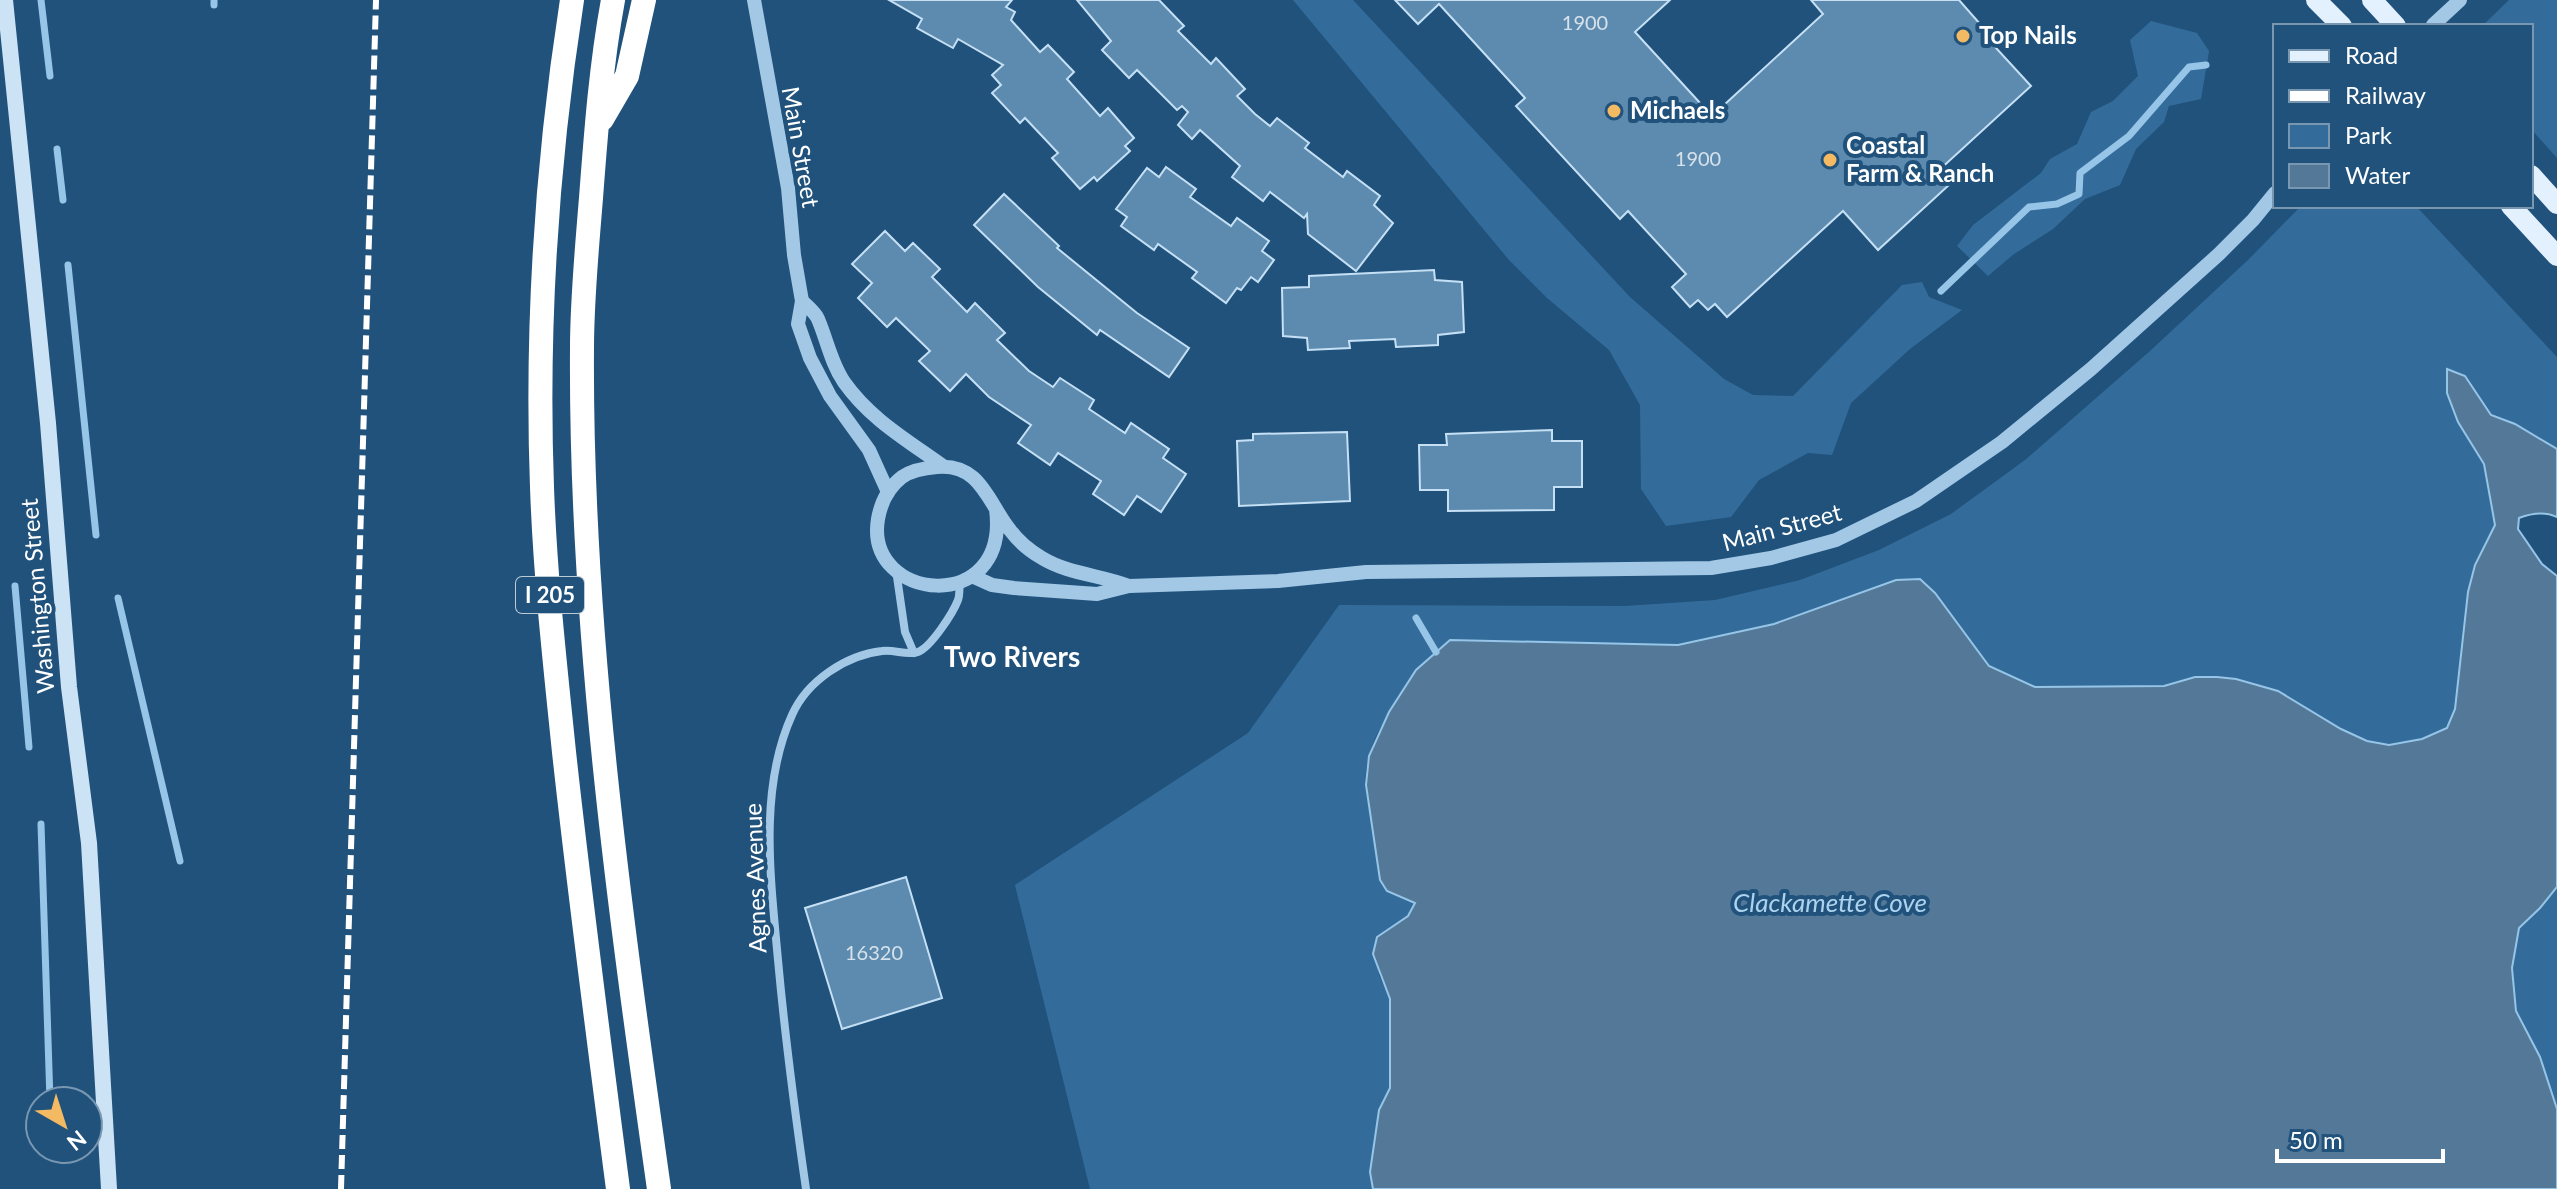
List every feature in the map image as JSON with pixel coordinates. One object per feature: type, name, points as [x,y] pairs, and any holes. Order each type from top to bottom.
[{"type":"highway","name":"I 205","points":[[572,0],[553,132],[544,250],[540,390],[542,490],[572,825],[618,1189]]},
{"type":"highway","name":"I 205","points":[[613,0],[596,128],[582,347],[591,589],[612,820],[659,1189]]},
{"type":"highway","points":[[596,128],[627,76],[644,0]]},
{"type":"main road","name":"Washington Street","points":[[5,0],[48,423],[69,687],[89,843],[109,1189]]},
{"type":"main road","points":[[2316,0],[2340,24]]},
{"type":"main road","points":[[2374,2],[2394,24]]},
{"type":"main road","points":[[2533,177],[2557,204]]},
{"type":"main road","points":[[2513,208],[2557,256]]},
{"type":"street","name":"Main Street","points":[[754,0],[788,188],[802,301],[798,324],[810,358],[830,396],[869,450],[888,492]]},
{"type":"street","points":[[2434,24],[2460,0]]},
{"type":"street","name":"Main Street","points":[[896,570],[910,580],[926,585],[943,586],[966,579],[1062,594],[1097,594],[1129,586],[1278,581],[1366,572],[1711,568],[1771,558],[1836,540],[1916,501],[2002,442],[2091,369],[2219,254],[2273,195]]},
{"type":"street","name":"Main Street","points":[[802,301],[817,317],[843,380],[865,408],[943,466],[960,470],[976,479],[988,492],[1009,530],[1042,559],[1129,586]]},
{"type":"street","points":[[943,466],[922,468],[903,477],[888,492],[880,507],[877,524],[885,556],[896,570],[905,632],[914,653],[926,648],[949,617],[966,579],[985,563],[995,546],[998,527],[996,509]]},
{"type":"street","name":"Agnes Avenue","points":[[806,1189],[773,908],[771,818],[774,778],[792,713],[813,682],[857,657],[884,650],[914,653]]},
{"type":"green space","points":[[1293,0],[1353,0],[1630,297],[1724,379],[1753,395],[1793,396],[1902,285],[1922,282],[1929,297],[1962,310],[1910,349],[1851,403],[1832,455],[1808,453],[1759,480],[1731,517],[1666,526],[1641,489],[1640,405],[1609,350],[1547,298],[1509,260]]},
{"type":"green space","points":[[2509,0],[2557,0],[2557,158],[2533,131],[2533,24],[2484,24]]},
{"type":"green space","points":[[2151,21],[2197,33],[2209,51],[2201,99],[2169,106],[2164,122],[2136,149],[2120,185],[2085,199],[2053,229],[2014,254],[1988,276],[1957,246],[1973,225],[2041,173],[2050,159],[2077,144],[2091,112],[2113,101],[2138,76],[2130,40]]},
{"type":"green space","points":[[2299,208],[2418,208],[2557,357],[2557,449],[2515,424],[2491,415],[2465,376],[2447,393],[2458,422],[2484,464],[2495,525],[2485,543],[2468,592],[2455,709],[2447,728],[2422,739],[2389,745],[2367,741],[2278,691],[2217,677],[2195,677],[2164,686],[2035,687],[1989,666],[1935,593],[1920,579],[1896,580],[1774,624],[1678,645],[1450,640],[1393,707],[1372,746],[1367,767],[1368,801],[1387,891],[1416,903],[1408,916],[1377,937],[1379,975],[1390,999],[1390,1088],[1379,1110],[1370,1172],[1373,1189],[1090,1189],[1015,885],[1248,733],[1339,605],[1625,606],[1715,600],[1800,580],[1879,550],[1951,514],[2025,460],[2248,260]]},
{"type":"green space","points":[[2557,887],[2557,1109],[2516,1011],[2512,968],[2519,928]]},
{"type":"water","name":"Clackamette Cove","points":[[2447,369],[2465,376],[2491,415],[2515,424],[2557,449],[2557,517],[2543,513],[2524,516],[2519,518],[2518,529],[2542,564],[2557,576],[2557,887],[2519,928],[2512,968],[2516,1011],[2540,1057],[2557,1109],[2557,1189],[1373,1189],[1370,1172],[1379,1110],[1390,1088],[1390,999],[1373,954],[1377,937],[1408,916],[1415,903],[1387,891],[1380,880],[1366,785],[1369,756],[1389,712],[1416,670],[1450,640],[1678,645],[1774,624],[1896,580],[1920,579],[1935,593],[1989,666],[2035,687],[2164,686],[2195,677],[2236,679],[2278,691],[2367,741],[2389,745],[2422,739],[2447,728],[2455,709],[2468,592],[2475,565],[2495,525],[2484,464],[2458,422],[2447,393]]},
{"type":"building","points":[[889,0],[1012,0],[1006,7],[1015,12],[1011,20],[1040,52],[1048,45],[1074,72],[1067,79],[1100,116],[1108,108],[1134,138],[1125,146],[1130,151],[1097,181],[1094,177],[1080,189],[1052,158],[1058,153],[1025,118],[1020,123],[992,93],[1001,85],[992,75],[1003,65],[958,39],[953,48],[917,28],[922,19]]},
{"type":"building","points":[[1077,0],[1159,0],[1184,26],[1178,31],[1211,64],[1216,58],[1245,89],[1237,96],[1255,114],[1270,126],[1277,118],[1309,143],[1305,148],[1343,177],[1347,171],[1380,196],[1374,205],[1393,223],[1356,271],[1308,234],[1307,214],[1304,218],[1270,192],[1263,201],[1232,177],[1240,166],[1200,130],[1192,139],[1178,125],[1188,112],[1182,106],[1177,110],[1137,70],[1129,78],[1102,50],[1111,41]]},
{"type":"building","points":[[1395,0],[1670,0],[1635,32],[1712,116],[1823,14],[1811,0],[1959,0],[1988,33],[1985,36],[2031,86],[1937,172],[1949,185],[1878,250],[1843,211],[1727,317],[1715,304],[1708,310],[1698,300],[1690,307],[1672,287],[1686,274],[1628,211],[1620,219],[1516,106],[1525,98],[1439,4],[1418,24]]},
{"type":"building","points":[[1166,167],[1196,189],[1190,197],[1231,226],[1237,218],[1269,241],[1262,251],[1274,260],[1258,282],[1251,277],[1241,290],[1237,288],[1226,303],[1192,278],[1197,272],[1158,244],[1154,250],[1121,226],[1127,217],[1116,209],[1147,168],[1159,177]]},
{"type":"building","points":[[1004,194],[1059,246],[1057,248],[1137,313],[1189,348],[1169,377],[1100,330],[1097,335],[1038,287],[974,225]]},
{"type":"building","points":[[885,231],[905,251],[913,243],[940,269],[932,277],[967,312],[975,303],[1005,333],[997,340],[1029,371],[1053,387],[1060,378],[1094,400],[1089,409],[1125,433],[1131,423],[1169,449],[1163,458],[1186,474],[1161,512],[1137,496],[1124,515],[1093,494],[1101,481],[1058,453],[1050,465],[1018,443],[1031,425],[989,397],[966,374],[950,391],[919,361],[930,351],[896,318],[887,327],[858,298],[872,283],[852,264]]},
{"type":"building","points":[[1434,270],[1435,280],[1462,282],[1464,332],[1438,335],[1438,345],[1396,347],[1395,339],[1349,341],[1350,348],[1308,350],[1307,338],[1283,336],[1282,288],[1309,287],[1309,276]]},
{"type":"building","points":[[1552,430],[1552,441],[1582,441],[1582,487],[1554,487],[1554,510],[1448,511],[1448,490],[1420,490],[1419,445],[1447,445],[1446,434]]},
{"type":"building","points":[[1347,432],[1350,501],[1239,506],[1237,441],[1253,440],[1253,434]]},
{"type":"building","points":[[906,877],[942,998],[842,1029],[805,908]]},
{"type":"waterway","points":[[41,0],[50,76]]},
{"type":"waterway","points":[[214,0],[214,5]]},
{"type":"waterway","points":[[1941,291],[2029,207],[2057,204],[2079,194],[2080,173],[2129,136],[2189,67],[2206,65]]},
{"type":"waterway","points":[[57,149],[63,200]]},
{"type":"waterway","points":[[68,265],[96,535]]},
{"type":"waterway","points":[[15,586],[29,747]]},
{"type":"waterway","points":[[118,598],[180,861]]},
{"type":"waterway","points":[[1416,618],[1436,652]]},
{"type":"waterway","points":[[41,824],[49,1085]]},
{"type":"railway","points":[[341,1189],[376,0]]},
{"type":"place","name":"Top Nails","points":[[1963,36]]},
{"type":"place","name":"Michaels","points":[[1614,111]]},
{"type":"place","name":"Coastal Farm & Ranch","points":[[1830,160]]},
{"type":"district","name":"Two Rivers","points":[[1012,657]]}]
